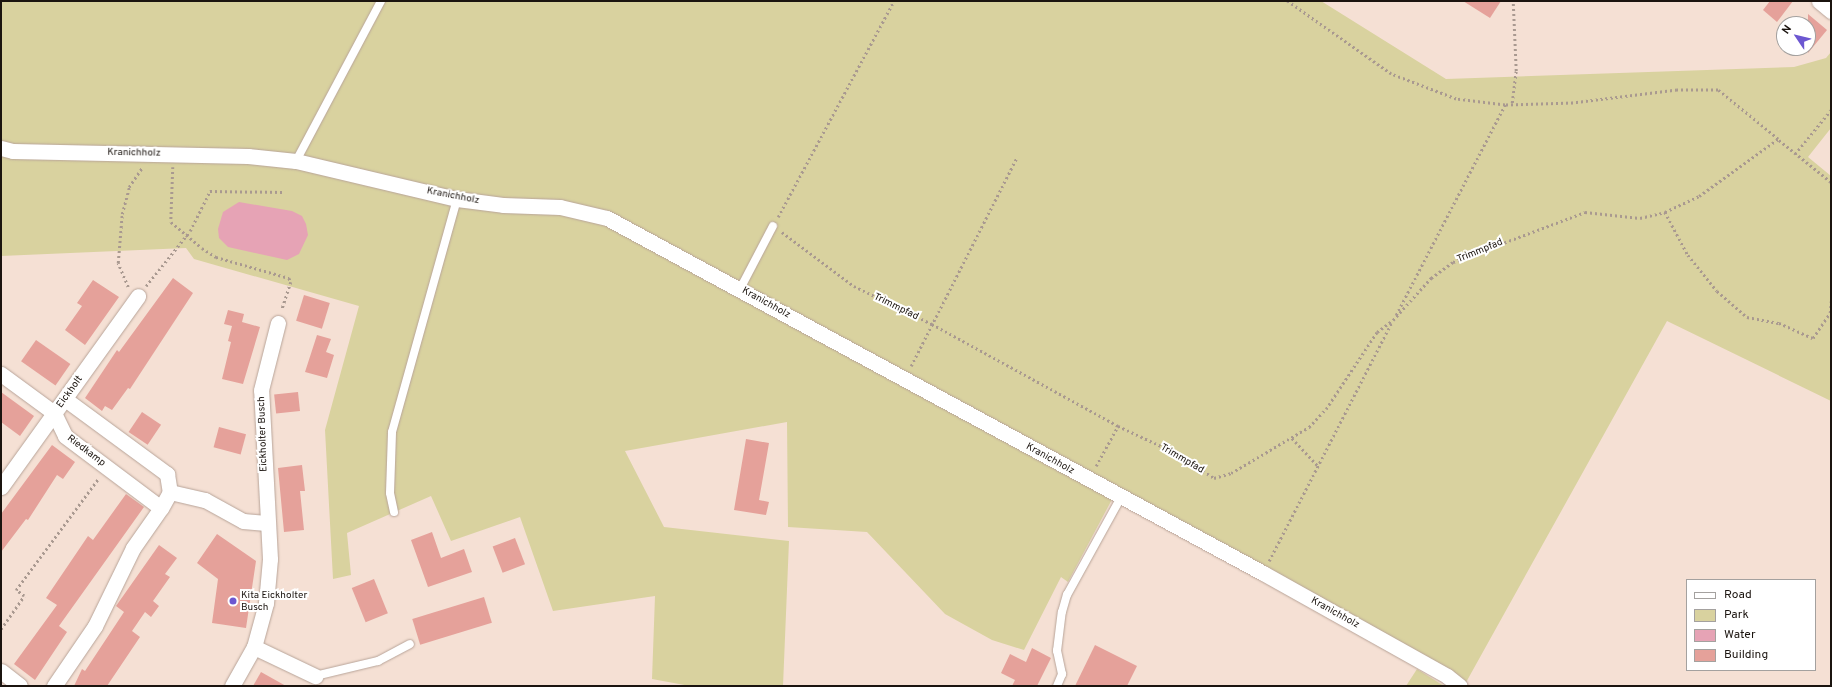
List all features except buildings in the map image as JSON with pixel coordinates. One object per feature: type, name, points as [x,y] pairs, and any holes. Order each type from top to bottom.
[{"type":"street","points":[[1819,1],[1831,11]]},
{"type":"street","name":"Kranichholz","points":[[1,148],[13,151],[248,156],[296,162],[457,199],[503,205],[560,207],[607,218],[1263,573],[1460,686]]},
{"type":"street","name":"Eickholt","points":[[1,487],[138,296]]},
{"type":"street","name":"Eickholter Busch","points":[[232,686],[254,647],[266,603],[270,559],[266,523],[261,390],[278,324]]},
{"type":"street","name":"Riedkamp","points":[[1,374],[54,413],[65,436],[161,508]]},
{"type":"street","points":[[54,686],[95,626],[133,548],[161,508],[170,492],[167,474],[65,399]]},
{"type":"street","points":[[170,492],[205,500],[243,521],[266,523]]},
{"type":"street","points":[[254,647],[315,676]]},
{"type":"street","points":[[1,671],[20,686]]},
{"type":"lane","points":[[296,162],[381,1]]},
{"type":"lane","points":[[394,512],[390,492],[392,432],[457,199]]},
{"type":"lane","points":[[740,289],[773,226]]},
{"type":"lane","points":[[1057,686],[1062,674],[1057,651],[1062,612],[1068,596],[1121,497]]},
{"type":"lane","points":[[315,676],[378,661],[410,644]]},
{"type":"path","points":[[773,226],[894,1]]},
{"type":"path","points":[[1287,1],[1390,74],[1456,99],[1505,105],[1512,103],[1573,103],[1677,90],[1718,90],[1831,182]]},
{"type":"path","points":[[1512,103],[1516,71],[1513,1]]},
{"type":"path","points":[[1263,573],[1505,105]]},
{"type":"path","points":[[1796,154],[1831,110]]},
{"type":"path","name":"Trimmpfad","points":[[773,226],[854,286],[932,324],[1118,426],[1178,454],[1214,478],[1231,473],[1309,427],[1326,409],[1377,332],[1393,320],[1431,278],[1453,262],[1499,243],[1585,212],[1640,218],[1665,212],[1699,196],[1778,140]]},
{"type":"path","points":[[149,153],[147,161],[129,186],[122,214],[118,264],[124,285],[138,296],[187,235],[210,191],[282,192]]},
{"type":"path","points":[[174,154],[171,222],[216,257],[289,278],[290,282],[278,324]]},
{"type":"path","points":[[905,379],[1016,157]]},
{"type":"path","points":[[1665,212],[1688,255],[1717,291],[1747,317],[1778,323],[1813,338],[1830,313],[1831,301]]},
{"type":"path","points":[[1089,480],[1118,426]]},
{"type":"path","points":[[1292,438],[1318,466]]},
{"type":"path","points":[[1,628],[24,596],[16,590],[107,467]]},
{"type":"green space","points":[[1,1],[1321,1],[1446,79],[1794,67],[1826,58],[1831,52],[1831,128],[1808,157],[1831,176],[1831,401],[1667,321],[1464,686],[1117,490],[1068,582],[1061,577],[1024,650],[992,640],[945,614],[867,532],[788,527],[787,422],[625,451],[664,527],[789,541],[783,686],[690,686],[652,679],[655,596],[553,611],[520,517],[451,541],[431,496],[347,533],[351,575],[333,579],[325,430],[359,306],[194,259],[186,248],[1,256]]},
{"type":"green space","points":[[1417,669],[1444,686],[1406,686]]},
{"type":"water","points":[[239,202],[292,211],[302,216],[306,224],[308,235],[299,254],[287,260],[228,247],[219,238],[218,229],[223,212]]},
{"type":"place","name":"Kita Eickholter Busch","points":[[233,601]]}]
